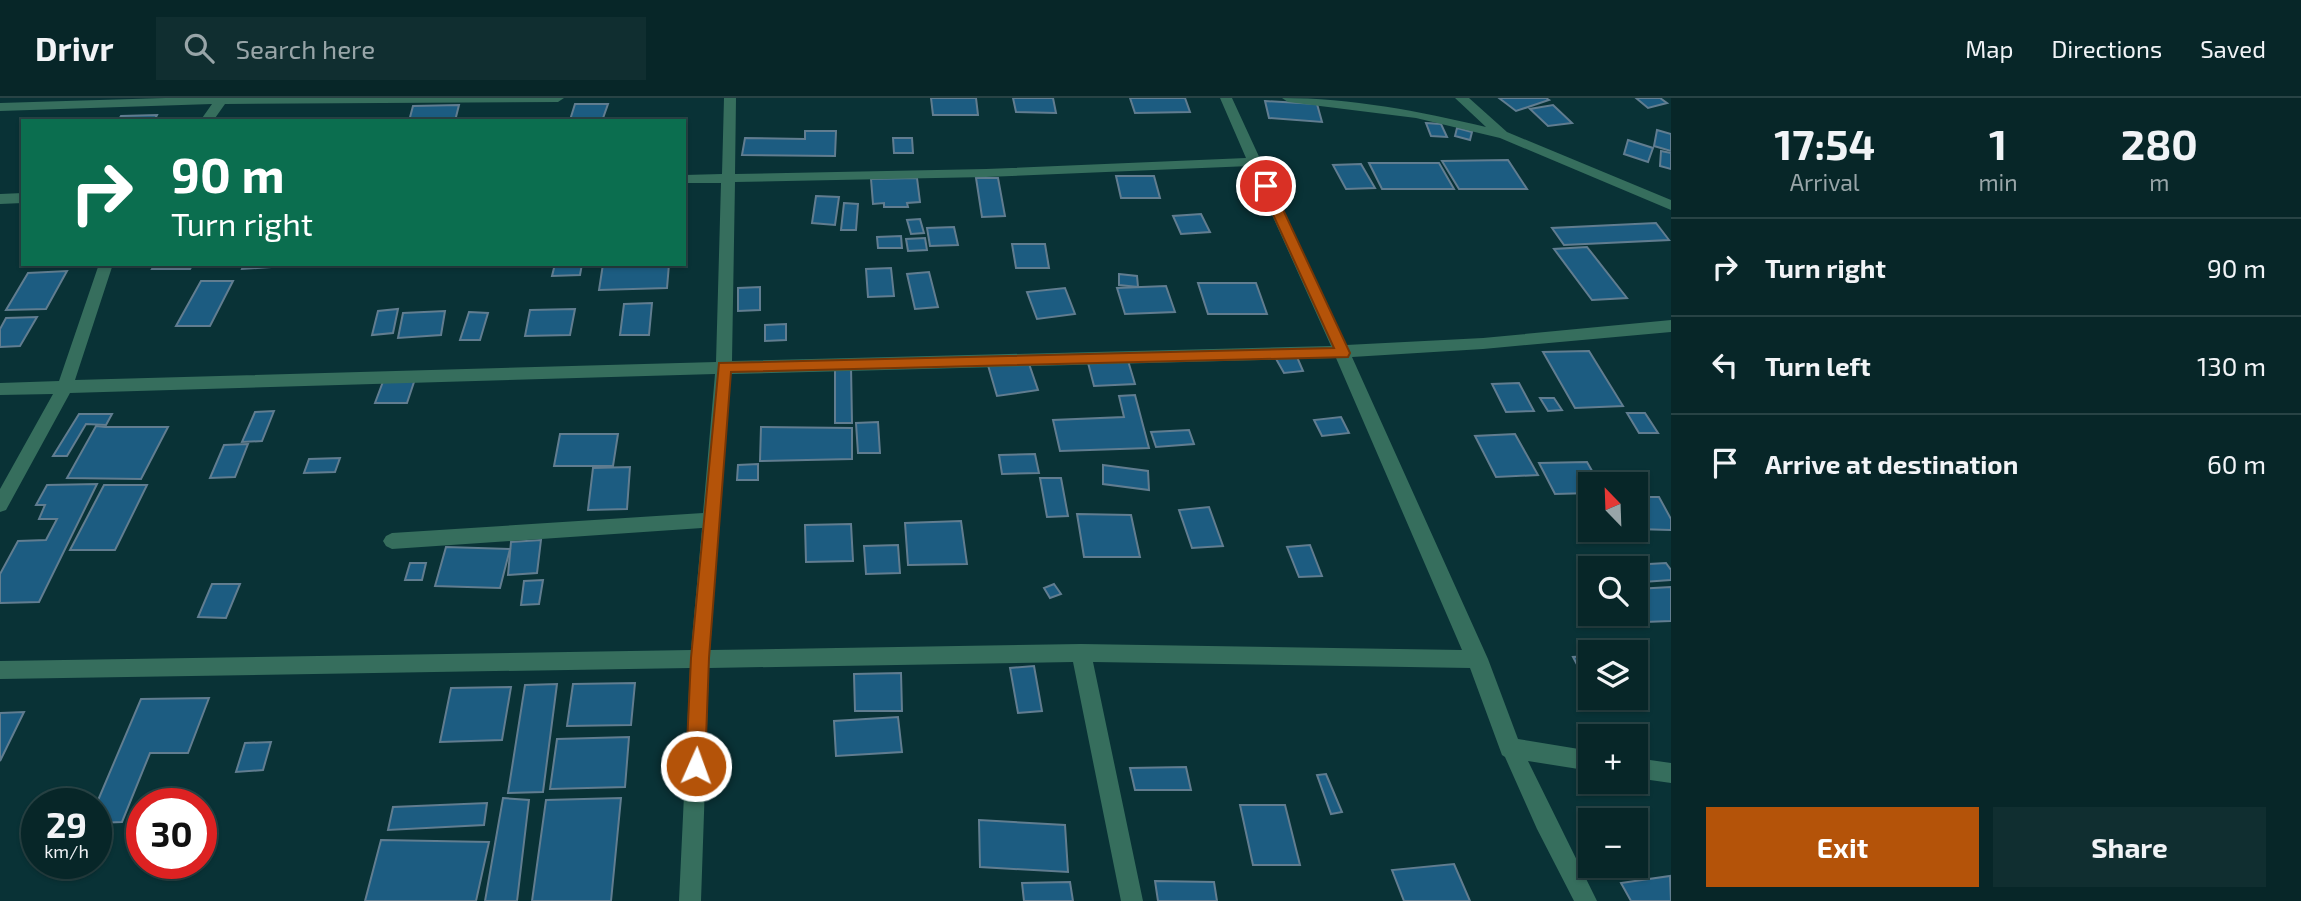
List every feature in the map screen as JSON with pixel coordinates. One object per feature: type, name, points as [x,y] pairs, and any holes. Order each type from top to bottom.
[{"type":"street","points":[[0,107],[223,99],[558,98]]},
{"type":"street","points":[[691,901],[700,658],[724,367],[726,178],[730,98]]},
{"type":"street","points":[[1226,98],[1343,353],[1478,659],[1509,748],[1539,815],[1586,901]]},
{"type":"street","points":[[1288,98],[1416,114],[1504,135],[1671,205]]},
{"type":"street","points":[[1461,98],[1504,135]]},
{"type":"street","points":[[208,119],[223,99]]},
{"type":"street","points":[[686,179],[986,173],[1255,162]]},
{"type":"street","points":[[0,199],[21,198]]},
{"type":"street","points":[[0,505],[65,387],[105,266]]},
{"type":"street","points":[[0,389],[724,367],[1343,353],[1478,345],[1671,326]]},
{"type":"street","points":[[392,541],[711,520]]},
{"type":"street","points":[[0,670],[1081,653],[1478,659]]},
{"type":"street","points":[[1081,653],[1132,901]]},
{"type":"street","points":[[1509,748],[1578,759]]},
{"type":"street","points":[[1648,770],[1671,773]]},
{"type":"building","points":[[931,98],[976,98],[978,115],[933,115]]},
{"type":"building","points":[[1013,98],[1053,98],[1056,113],[1016,112]]},
{"type":"building","points":[[1130,98],[1185,98],[1190,112],[1135,113]]},
{"type":"building","points":[[1499,98],[1546,98],[1549,100],[1516,111]]},
{"type":"building","points":[[1636,98],[1660,98],[1667,103],[1648,108]]},
{"type":"building","points":[[1265,101],[1317,104],[1322,122],[1269,118]]},
{"type":"building","points":[[575,104],[608,104],[603,119],[570,119]]},
{"type":"building","points":[[459,105],[456,119],[410,119],[413,106]]},
{"type":"building","points":[[1553,105],[1572,123],[1548,126],[1530,109]]},
{"type":"building","points":[[157,115],[155,119],[119,119],[121,116]]},
{"type":"building","points":[[1426,123],[1441,124],[1447,137],[1431,136]]},
{"type":"building","points":[[1457,128],[1472,132],[1470,140],[1455,136]]},
{"type":"building","points":[[1657,130],[1671,134],[1671,151],[1654,146]]},
{"type":"building","points":[[805,131],[836,131],[835,156],[742,155],[745,138],[805,139]]},
{"type":"building","points":[[893,138],[912,138],[913,153],[894,153]]},
{"type":"building","points":[[1628,140],[1653,148],[1648,162],[1624,154]]},
{"type":"building","points":[[1661,151],[1671,153],[1671,169],[1660,166]]},
{"type":"building","points":[[1508,160],[1527,189],[1459,189],[1442,161]]},
{"type":"building","points":[[1369,163],[1439,163],[1454,189],[1382,189]]},
{"type":"building","points":[[1361,164],[1375,188],[1346,189],[1333,165]]},
{"type":"building","points":[[1116,176],[1154,176],[1160,198],[1121,198]]},
{"type":"building","points":[[917,178],[920,202],[907,203],[908,207],[873,204],[871,179]]},
{"type":"building","points":[[976,178],[998,178],[1005,216],[982,217]]},
{"type":"building","points":[[816,196],[839,197],[835,225],[812,223]]},
{"type":"building","points":[[844,203],[858,204],[856,230],[841,230]]},
{"type":"building","points":[[1201,214],[1210,232],[1181,234],[1173,216]]},
{"type":"building","points":[[920,219],[924,233],[911,234],[907,220]]},
{"type":"building","points":[[1656,223],[1669,240],[1564,245],[1552,228]]},
{"type":"building","points":[[954,227],[958,245],[930,246],[927,228]]},
{"type":"building","points":[[901,236],[902,248],[878,248],[877,237]]},
{"type":"building","points":[[925,238],[927,250],[908,251],[906,239]]},
{"type":"building","points":[[1012,244],[1045,244],[1049,268],[1016,268]]},
{"type":"building","points":[[1587,247],[1627,298],[1592,300],[1554,249]]},
{"type":"building","points":[[154,266],[192,266],[190,269],[152,269]]},
{"type":"building","points":[[243,266],[285,266],[242,269]]},
{"type":"building","points":[[554,266],[582,266],[580,275],[552,276]]},
{"type":"building","points":[[603,266],[669,266],[667,288],[599,290]]},
{"type":"building","points":[[891,268],[894,296],[868,297],[866,269]]},
{"type":"building","points":[[67,271],[46,309],[6,310],[28,273]]},
{"type":"building","points":[[929,272],[938,307],[915,309],[907,274]]},
{"type":"building","points":[[1119,274],[1137,276],[1138,287],[1119,285]]},
{"type":"building","points":[[201,281],[233,281],[210,326],[176,326]]},
{"type":"building","points":[[1198,283],[1256,283],[1267,314],[1208,314]]},
{"type":"building","points":[[1166,286],[1175,312],[1125,314],[1117,288]]},
{"type":"building","points":[[760,287],[760,310],[738,311],[738,288]]},
{"type":"building","points":[[1065,288],[1075,314],[1037,319],[1027,292]]},
{"type":"building","points":[[652,303],[649,335],[620,335],[624,304]]},
{"type":"building","points":[[398,309],[393,333],[372,335],[378,311]]},
{"type":"building","points":[[575,309],[570,335],[525,336],[530,310]]},
{"type":"building","points":[[445,311],[441,335],[398,338],[403,313]]},
{"type":"building","points":[[469,312],[488,313],[480,340],[460,340]]},
{"type":"building","points":[[37,317],[20,346],[0,347],[0,329],[6,318]]},
{"type":"building","points":[[786,324],[786,340],[765,341],[765,325]]},
{"type":"building","points":[[1589,351],[1623,406],[1575,408],[1543,352]]},
{"type":"building","points":[[1126,354],[1135,384],[1094,386],[1086,355]]},
{"type":"building","points":[[1275,357],[1297,357],[1303,371],[1284,373]]},
{"type":"building","points":[[1027,358],[1038,390],[997,396],[987,362]]},
{"type":"building","points":[[835,366],[851,366],[852,423],[835,423]]},
{"type":"building","points":[[384,379],[415,379],[407,403],[375,403]]},
{"type":"building","points":[[1519,383],[1534,411],[1506,412],[1492,384]]},
{"type":"building","points":[[1135,395],[1149,448],[1060,451],[1053,420],[1124,417],[1119,396]]},
{"type":"building","points":[[1540,398],[1554,398],[1562,410],[1548,411]]},
{"type":"building","points":[[274,411],[262,441],[242,442],[255,412]]},
{"type":"building","points":[[1627,413],[1645,413],[1658,433],[1639,433]]},
{"type":"building","points":[[79,414],[112,414],[106,425],[86,424],[67,456],[53,456]]},
{"type":"building","points":[[1341,417],[1349,433],[1322,436],[1314,420]]},
{"type":"building","points":[[878,422],[880,453],[858,453],[856,423]]},
{"type":"building","points":[[96,426],[168,427],[141,479],[67,478]]},
{"type":"building","points":[[761,427],[852,428],[852,459],[760,461]]},
{"type":"building","points":[[1189,430],[1194,444],[1156,447],[1151,432]]},
{"type":"building","points":[[560,434],[618,434],[613,466],[554,466]]},
{"type":"building","points":[[1515,434],[1538,475],[1496,477],[1475,436]]},
{"type":"building","points":[[248,444],[235,477],[210,478],[224,445]]},
{"type":"building","points":[[1035,454],[1039,473],[1002,474],[999,455]]},
{"type":"building","points":[[340,458],[335,472],[304,473],[309,459]]},
{"type":"building","points":[[1587,462],[1593,472],[1578,472],[1578,493],[1555,494],[1539,463]]},
{"type":"building","points":[[758,464],[758,480],[737,480],[738,465]]},
{"type":"building","points":[[1103,465],[1148,471],[1149,490],[1103,484]]},
{"type":"building","points":[[630,467],[627,509],[588,510],[593,468]]},
{"type":"building","points":[[1040,478],[1061,478],[1068,516],[1047,517]]},
{"type":"building","points":[[97,484],[39,602],[0,603],[0,574],[18,541],[46,540],[57,519],[39,519],[45,505],[36,505],[47,485]]},
{"type":"building","points":[[104,485],[147,485],[115,550],[70,550]]},
{"type":"building","points":[[1648,497],[1659,497],[1671,519],[1671,530],[1648,529]]},
{"type":"building","points":[[1209,507],[1223,546],[1192,548],[1179,510]]},
{"type":"building","points":[[1077,514],[1131,515],[1140,557],[1084,557]]},
{"type":"building","points":[[961,521],[967,564],[908,565],[905,523]]},
{"type":"building","points":[[851,524],[853,561],[806,562],[805,525]]},
{"type":"building","points":[[541,540],[537,573],[508,575],[511,542]]},
{"type":"building","points":[[898,545],[900,573],[866,574],[864,546]]},
{"type":"building","points":[[1310,545],[1322,576],[1299,577],[1287,547]]},
{"type":"building","points":[[446,547],[510,549],[500,588],[435,586]]},
{"type":"building","points":[[410,563],[426,563],[422,580],[405,580]]},
{"type":"building","points":[[1666,563],[1671,570],[1671,580],[1648,582],[1648,564]]},
{"type":"building","points":[[543,580],[539,604],[521,605],[524,581]]},
{"type":"building","points":[[212,584],[240,584],[226,618],[198,617]]},
{"type":"building","points":[[1054,584],[1061,594],[1050,598],[1044,588]]},
{"type":"building","points":[[1671,587],[1671,621],[1648,622],[1648,588]]},
{"type":"building","points":[[1034,666],[1042,711],[1018,713],[1010,668]]},
{"type":"building","points":[[901,673],[902,711],[855,711],[854,674]]},
{"type":"building","points":[[635,683],[631,725],[567,726],[573,684]]},
{"type":"building","points":[[557,684],[543,792],[508,793],[525,685]]},
{"type":"building","points":[[511,687],[502,740],[440,742],[451,688]]},
{"type":"building","points":[[209,698],[188,753],[150,753],[136,788],[126,788],[126,812],[122,822],[112,822],[112,788],[103,788],[141,699]]},
{"type":"building","points":[[24,712],[0,761],[0,713]]},
{"type":"building","points":[[898,717],[902,752],[836,756],[834,721]]},
{"type":"building","points":[[629,737],[625,787],[550,789],[557,739]]},
{"type":"building","points":[[271,742],[263,770],[236,772],[245,743]]},
{"type":"building","points":[[1186,767],[1191,790],[1135,790],[1130,768]]},
{"type":"building","points":[[1326,774],[1342,812],[1331,814],[1317,775]]},
{"type":"building","points":[[503,798],[529,800],[517,901],[485,901]]},
{"type":"building","points":[[621,798],[611,901],[532,901],[546,800]]},
{"type":"building","points":[[487,803],[484,825],[388,830],[393,807]]},
{"type":"building","points":[[1240,805],[1285,805],[1300,865],[1253,865]]},
{"type":"building","points":[[979,820],[1065,825],[1068,872],[980,867]]},
{"type":"building","points":[[381,840],[489,842],[476,901],[365,901]]},
{"type":"building","points":[[1454,864],[1470,901],[1404,901],[1392,870]]},
{"type":"building","points":[[1670,876],[1671,901],[1631,901],[1621,883]]},
{"type":"building","points":[[1155,881],[1214,882],[1217,901],[1158,901]]},
{"type":"building","points":[[1070,882],[1073,901],[1024,901],[1022,883]]},
{"type":"route","points":[[696,766],[700,658],[724,367],[1343,353],[1266,186]]}]
